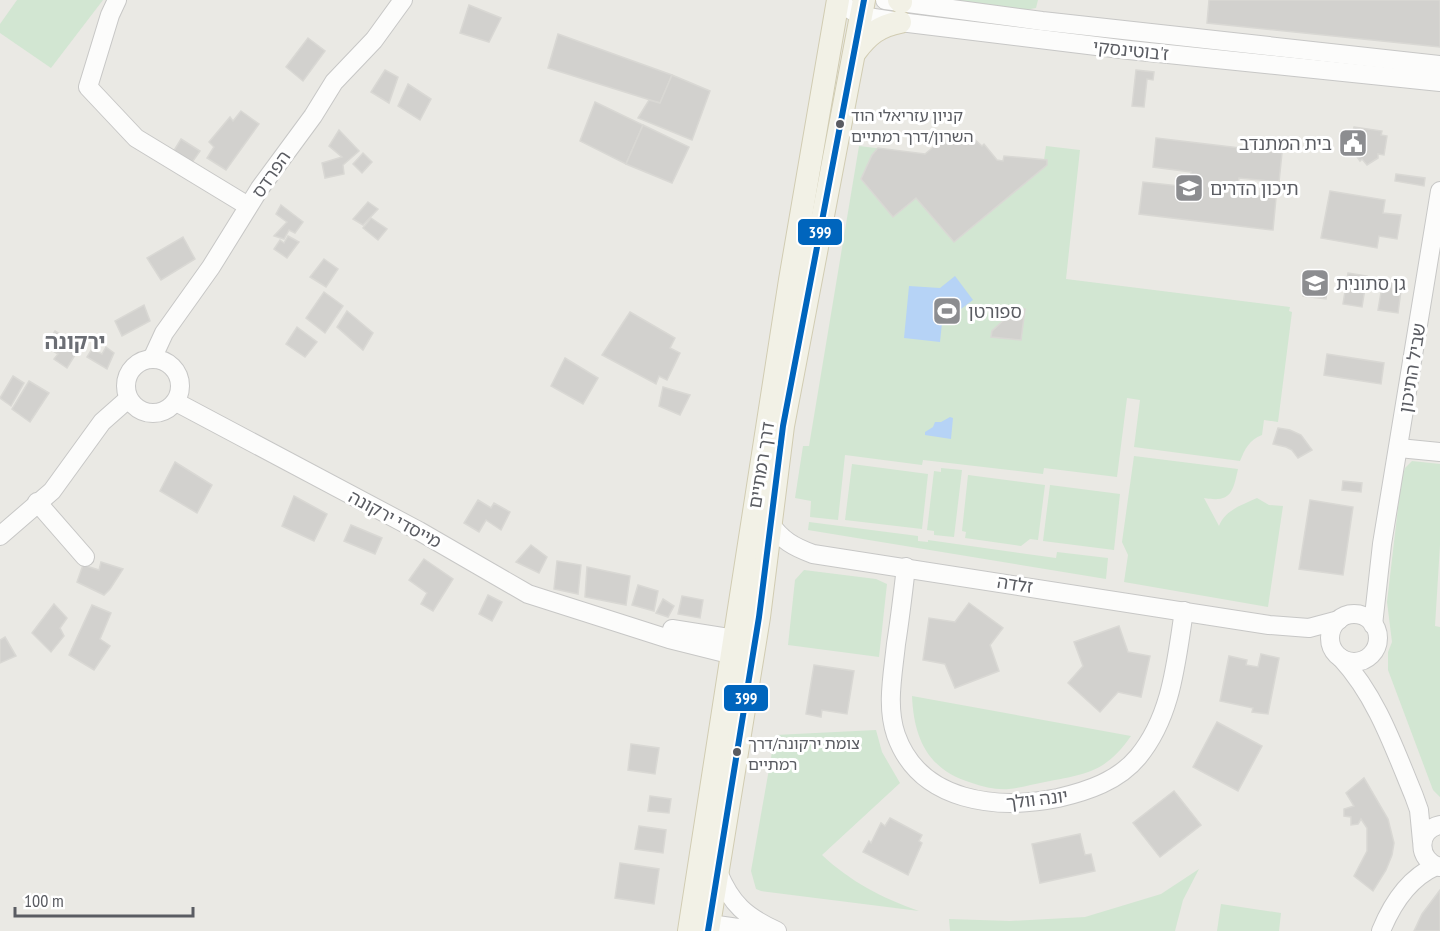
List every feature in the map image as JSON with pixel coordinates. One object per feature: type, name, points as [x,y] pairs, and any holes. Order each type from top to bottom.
[{"type":"main road","name":"דרך רמתיים","points":[[698,929],[718,872],[741,647],[770,523],[783,426],[856,51],[850,4]]},
{"type":"main road","name":"דרך רמתיים","points":[[698,929],[741,647],[790,280],[850,4]]},
{"type":"main road","points":[[856,51],[873,32],[882,26],[896,6]]},
{"type":"street","points":[[117,0],[110,15],[88,87],[136,138],[249,206]]},
{"type":"street","name":"הפרדס","points":[[152,359],[164,333],[211,267],[249,206],[334,82],[374,40],[403,0]]},
{"type":"street","name":"ז'בוטינסקי","points":[[850,4],[896,6],[1118,49],[1439,78]]},
{"type":"street","name":"שביל התיכון","points":[[1374,625],[1382,544],[1440,191]]},
{"type":"street","points":[[152,359],[165,362],[172,367],[178,375],[180,393],[176,402],[166,411],[150,414],[134,406],[128,399],[126,391],[127,376],[132,368],[143,361],[152,359]]},
{"type":"street","points":[[0,536],[52,491],[102,423],[128,399]]},
{"type":"street","name":"מייסדי ירקונה","points":[[176,402],[419,531],[528,594],[619,622],[741,647]]},
{"type":"street","points":[[1399,448],[1440,452]]},
{"type":"street","points":[[37,502],[85,558]]},
{"type":"street","name":"זלדה","points":[[770,523],[790,545],[813,554],[1184,611],[1269,626],[1319,639],[1353,672],[1377,708]]},
{"type":"street","name":"שביל התיכון","points":[[1342,618],[1359,606],[1367,593],[1382,544]]},
{"type":"street","name":"יונה וולך","points":[[906,567],[891,688],[891,710],[896,735],[907,756],[923,776],[948,791],[976,801],[1018,804],[1045,801],[1083,792],[1113,778],[1136,760],[1158,727],[1165,710],[1175,669],[1184,611]]},
{"type":"street","points":[[1376,647],[1369,657],[1358,662],[1339,656],[1330,641],[1334,626],[1342,618],[1358,615],[1374,625],[1378,639],[1376,647],[1370,671],[1377,708],[1419,810],[1422,844],[1428,861],[1438,867]]},
{"type":"street","name":"זלדה","points":[[1269,626],[1309,628],[1342,618]]},
{"type":"street","points":[[1414,796],[1426,810],[1440,820]]},
{"type":"street","points":[[1382,931],[1407,887],[1422,844],[1430,829],[1440,825]]},
{"type":"street","points":[[1407,887],[1426,871],[1438,867]]},
{"type":"street","points":[[718,872],[735,903],[748,917],[777,931]]},
{"type":"street","points":[[698,929],[759,931]]},
{"type":"green space","points":[[17,0],[103,0],[51,68],[0,33],[0,24]]},
{"type":"green space","points":[[943,0],[1038,0],[1036,8],[1020,11]]},
{"type":"green space","name":"ספורטן","points":[[961,135],[973,138],[982,146],[984,144],[996,160],[1003,161],[1004,156],[1044,160],[1046,146],[1080,150],[1066,279],[1290,307],[1289,311],[1292,312],[1278,422],[1264,420],[1262,435],[1248,445],[1240,461],[1134,447],[1140,400],[1127,398],[1117,477],[1044,468],[1043,474],[923,460],[922,465],[845,455],[838,520],[810,517],[811,501],[795,498],[803,446],[809,446],[859,146],[925,154],[942,140],[944,142]]},
{"type":"green space","points":[[1134,456],[1238,469],[1229,494],[1220,499],[1204,498],[1219,526],[1230,512],[1257,498],[1269,505],[1283,506],[1268,607],[1124,582],[1128,555],[1122,542]]},
{"type":"green space","points":[[1412,461],[1440,464],[1440,545],[1435,626],[1440,627],[1440,797],[1433,790],[1388,670],[1388,652],[1392,642],[1387,602],[1401,482],[1405,468]]},
{"type":"green space","points":[[852,464],[928,474],[922,529],[845,520]]},
{"type":"green space","points":[[941,468],[962,470],[954,537],[934,535],[934,531],[927,530],[934,471],[941,472]]},
{"type":"green space","points":[[968,475],[1045,485],[1038,540],[1030,539],[1021,546],[965,538],[966,532],[962,531]]},
{"type":"green space","points":[[1050,485],[1120,494],[1114,550],[1043,541]]},
{"type":"green space","points":[[809,522],[918,536],[918,541],[928,542],[928,540],[1056,558],[1057,552],[1108,558],[1106,579],[808,530]]},
{"type":"green space","points":[[804,570],[876,579],[887,584],[879,657],[788,645],[795,580]]},
{"type":"green space","points":[[912,696],[1131,736],[1112,758],[1094,770],[1072,777],[1014,788],[990,788],[957,777],[934,761],[920,739],[913,712]]},
{"type":"green space","points":[[876,730],[882,752],[900,783],[822,855],[844,873],[868,888],[892,901],[919,911],[756,889],[751,871],[775,735]]},
{"type":"green space","points":[[1199,869],[1183,900],[1175,931],[950,931],[949,919],[1010,921],[1085,917],[1161,894]]},
{"type":"green space","points":[[1221,904],[1281,913],[1279,931],[1217,931]]},
{"type":"water","points":[[955,276],[973,300],[942,323],[940,342],[904,338],[909,286],[940,288]]},
{"type":"water","points":[[950,417],[953,418],[951,439],[925,435],[925,432],[933,427],[935,422],[941,422]]},
{"type":"building","points":[[1209,0],[1440,0],[1440,47],[1207,23]]},
{"type":"building","points":[[469,5],[501,18],[489,42],[460,33]]},
{"type":"building","points":[[558,34],[672,75],[660,103],[548,68]]},
{"type":"building","points":[[308,38],[325,51],[303,81],[286,67]]},
{"type":"building","points":[[385,70],[398,77],[389,103],[371,92]]},
{"type":"building","points":[[1136,70],[1154,72],[1153,80],[1147,79],[1144,107],[1132,106]]},
{"type":"building","points":[[672,75],[710,91],[692,140],[638,118],[649,100],[660,103]]},
{"type":"building","points":[[408,84],[431,99],[420,120],[398,106]]},
{"type":"building","points":[[595,102],[643,125],[626,164],[580,141]]},
{"type":"building","points":[[241,111],[259,124],[226,170],[207,158],[214,147],[209,142],[230,117],[233,121]]},
{"type":"building","points":[[643,125],[689,147],[672,183],[626,164]]},
{"type":"building","points":[[1354,127],[1382,131],[1381,135],[1387,136],[1384,155],[1378,154],[1378,158],[1367,165],[1355,154],[1349,153],[1350,149],[1345,146],[1347,132],[1353,131]]},
{"type":"building","points":[[339,130],[359,151],[343,165],[344,174],[325,178],[322,163],[342,157],[329,146]]},
{"type":"building","points":[[961,135],[973,138],[982,146],[984,144],[997,160],[1003,161],[1004,156],[1047,160],[1047,165],[954,242],[916,198],[893,217],[861,179],[872,155],[878,148],[925,154],[942,140],[943,142]]},
{"type":"building","points":[[1156,138],[1282,153],[1279,182],[1239,178],[1237,193],[1276,198],[1273,230],[1139,214],[1143,182],[1189,187],[1191,172],[1153,167]]},
{"type":"building","points":[[181,139],[200,151],[191,164],[173,152]]},
{"type":"building","points":[[363,153],[372,162],[362,173],[353,164]]},
{"type":"building","points":[[1396,174],[1425,178],[1424,186],[1395,181]]},
{"type":"building","points":[[1330,191],[1385,200],[1383,213],[1401,215],[1397,239],[1379,236],[1377,248],[1321,238]]},
{"type":"building","points":[[368,202],[378,209],[363,225],[353,219]]},
{"type":"building","points":[[281,205],[303,222],[295,233],[289,230],[284,239],[274,236],[287,222],[276,214]]},
{"type":"building","points":[[371,218],[387,229],[378,240],[363,228]]},
{"type":"building","points":[[288,236],[299,242],[287,258],[274,249],[280,240],[284,243]]},
{"type":"building","points":[[183,237],[195,259],[161,280],[147,258]]},
{"type":"building","points":[[324,259],[338,269],[326,287],[310,277]]},
{"type":"building","points":[[1307,271],[1314,272],[1313,280],[1328,282],[1326,299],[1303,296]]},
{"type":"building","points":[[1348,273],[1367,276],[1362,307],[1343,304]]},
{"type":"building","points":[[1383,280],[1402,283],[1398,313],[1378,310]]},
{"type":"building","points":[[324,292],[343,306],[325,333],[306,318]]},
{"type":"building","points":[[144,305],[150,321],[122,336],[115,321]]},
{"type":"building","points":[[1017,308],[1025,309],[1021,340],[991,337],[992,331]]},
{"type":"building","points":[[347,311],[373,333],[363,350],[337,327]]},
{"type":"building","points":[[630,312],[675,338],[670,348],[680,353],[667,380],[659,376],[656,384],[602,355]]},
{"type":"building","points":[[297,327],[317,342],[305,357],[286,344]]},
{"type":"building","points":[[55,331],[80,347],[67,368],[54,359],[58,354],[45,346]]},
{"type":"building","points":[[106,347],[114,353],[107,369],[87,357],[92,349],[102,354]]},
{"type":"building","points":[[1327,354],[1384,363],[1381,384],[1324,375]]},
{"type":"building","points":[[565,358],[598,378],[583,404],[551,386]]},
{"type":"building","points":[[13,376],[24,383],[11,406],[0,398]]},
{"type":"building","points":[[29,381],[49,393],[30,422],[12,409]]},
{"type":"building","points":[[663,387],[690,395],[680,415],[659,406]]},
{"type":"building","points":[[1278,428],[1301,435],[1312,450],[1298,458],[1292,450],[1273,444]]},
{"type":"building","points":[[175,462],[212,485],[197,513],[160,491]]},
{"type":"building","points":[[1343,481],[1362,483],[1361,492],[1342,490]]},
{"type":"building","points":[[294,496],[327,514],[314,541],[282,526]]},
{"type":"building","points":[[478,500],[491,508],[494,503],[510,512],[501,530],[486,520],[479,532],[464,523]]},
{"type":"building","points":[[1310,500],[1353,507],[1343,575],[1299,569]]},
{"type":"building","points":[[351,525],[382,538],[375,554],[344,541]]},
{"type":"building","points":[[531,545],[547,557],[539,573],[516,562]]},
{"type":"building","points":[[424,559],[453,579],[433,611],[421,604],[427,593],[409,580]]},
{"type":"building","points":[[557,561],[581,565],[578,594],[554,589]]},
{"type":"building","points":[[101,562],[123,569],[104,595],[77,582],[83,565],[99,570]]},
{"type":"building","points":[[587,567],[630,576],[626,605],[585,597]]},
{"type":"building","points":[[638,585],[658,591],[654,611],[632,605]]},
{"type":"building","points":[[488,595],[502,602],[492,621],[479,614]]},
{"type":"building","points":[[682,596],[703,600],[700,618],[678,614]]},
{"type":"building","points":[[663,599],[674,606],[668,617],[656,613]]},
{"type":"building","points":[[969,603],[1003,628],[990,645],[999,671],[955,688],[945,664],[923,660],[929,618],[955,622]]},
{"type":"building","points":[[54,604],[67,618],[60,628],[64,636],[51,652],[32,633]]},
{"type":"building","points":[[92,605],[111,613],[100,639],[110,646],[94,670],[69,655]]},
{"type":"building","points":[[1119,626],[1128,652],[1150,656],[1141,697],[1118,692],[1100,712],[1068,683],[1083,666],[1074,642]]},
{"type":"building","points":[[5,637],[16,656],[0,663],[0,640]]},
{"type":"building","points":[[1261,654],[1279,658],[1268,714],[1252,712],[1253,708],[1220,701],[1229,656],[1247,660],[1246,665],[1258,667]]},
{"type":"building","points":[[814,665],[854,671],[847,714],[822,710],[821,717],[806,714]]},
{"type":"building","points":[[1217,722],[1262,746],[1238,791],[1193,767]]},
{"type":"building","points":[[631,744],[659,748],[655,774],[628,770]]},
{"type":"building","points":[[1364,778],[1388,819],[1394,843],[1386,870],[1373,891],[1354,876],[1367,851],[1367,828],[1361,819],[1358,824],[1351,825],[1351,817],[1344,816],[1344,809],[1354,806],[1346,793]]},
{"type":"building","points":[[1174,791],[1201,825],[1160,857],[1133,823]]},
{"type":"building","points":[[650,796],[671,799],[669,813],[648,811]]},
{"type":"building","points":[[890,818],[922,835],[919,841],[922,843],[908,875],[863,852],[869,841],[871,843],[881,823],[885,826]]},
{"type":"building","points":[[639,826],[666,830],[663,853],[635,849]]},
{"type":"building","points":[[1080,834],[1085,855],[1091,854],[1095,871],[1040,883],[1032,844]]},
{"type":"building","points":[[620,863],[659,869],[654,904],[615,898]]},
{"type":"building","points":[[1440,890],[1440,931],[1414,931],[1422,914]]},
{"type":"transit line","name":"399","points":[[708,931],[759,617],[783,426],[864,0]]},
{"type":"place","name":"קניון עזריאלי הוד השרון/דרך רמתיים","points":[[840,124]]},
{"type":"place","name":"בית המתנדב","points":[[1353,143]]},
{"type":"place","name":"תיכון הדרים","points":[[1189,188]]},
{"type":"place","name":"גן סתונית","points":[[1315,283]]},
{"type":"place","name":"ספורטן","points":[[947,311]]},
{"type":"place","name":"צומת ירקונה/דרך רמתיים","points":[[737,752]]},
{"type":"district","name":"ירקונה","points":[[75,341]]}]
